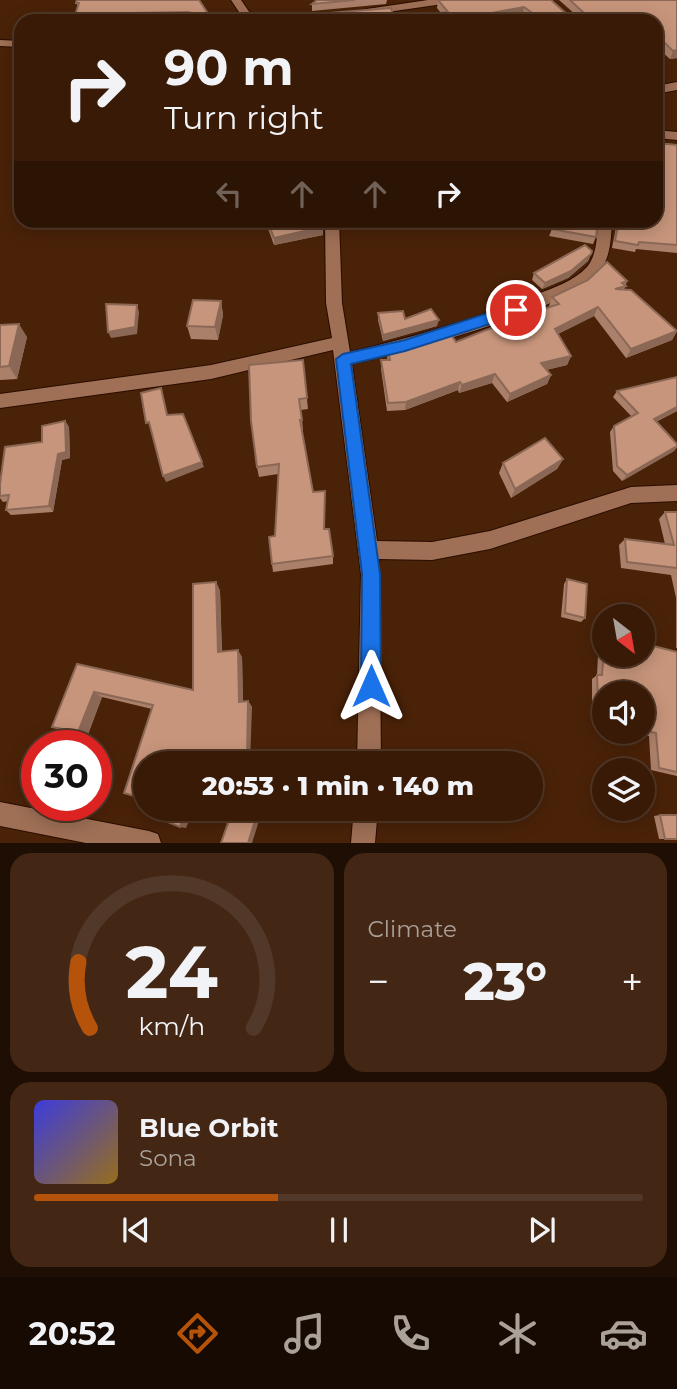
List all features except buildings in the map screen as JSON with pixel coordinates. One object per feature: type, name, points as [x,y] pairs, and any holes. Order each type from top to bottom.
[{"type":"street","points":[[361,13],[450,0]]},
{"type":"street","points":[[332,228],[334,303],[371,588],[369,751]]},
{"type":"street","points":[[0,401],[341,351],[405,345],[516,310],[588,275],[600,260],[604,228]]},
{"type":"street","points":[[368,551],[444,549],[490,540],[631,495],[677,493]]},
{"type":"street","points":[[0,814],[149,843]]},
{"type":"street","points":[[363,843],[365,821]]},
{"type":"route","points":[[371,686],[371,574],[343,359],[405,345],[516,310]]}]
